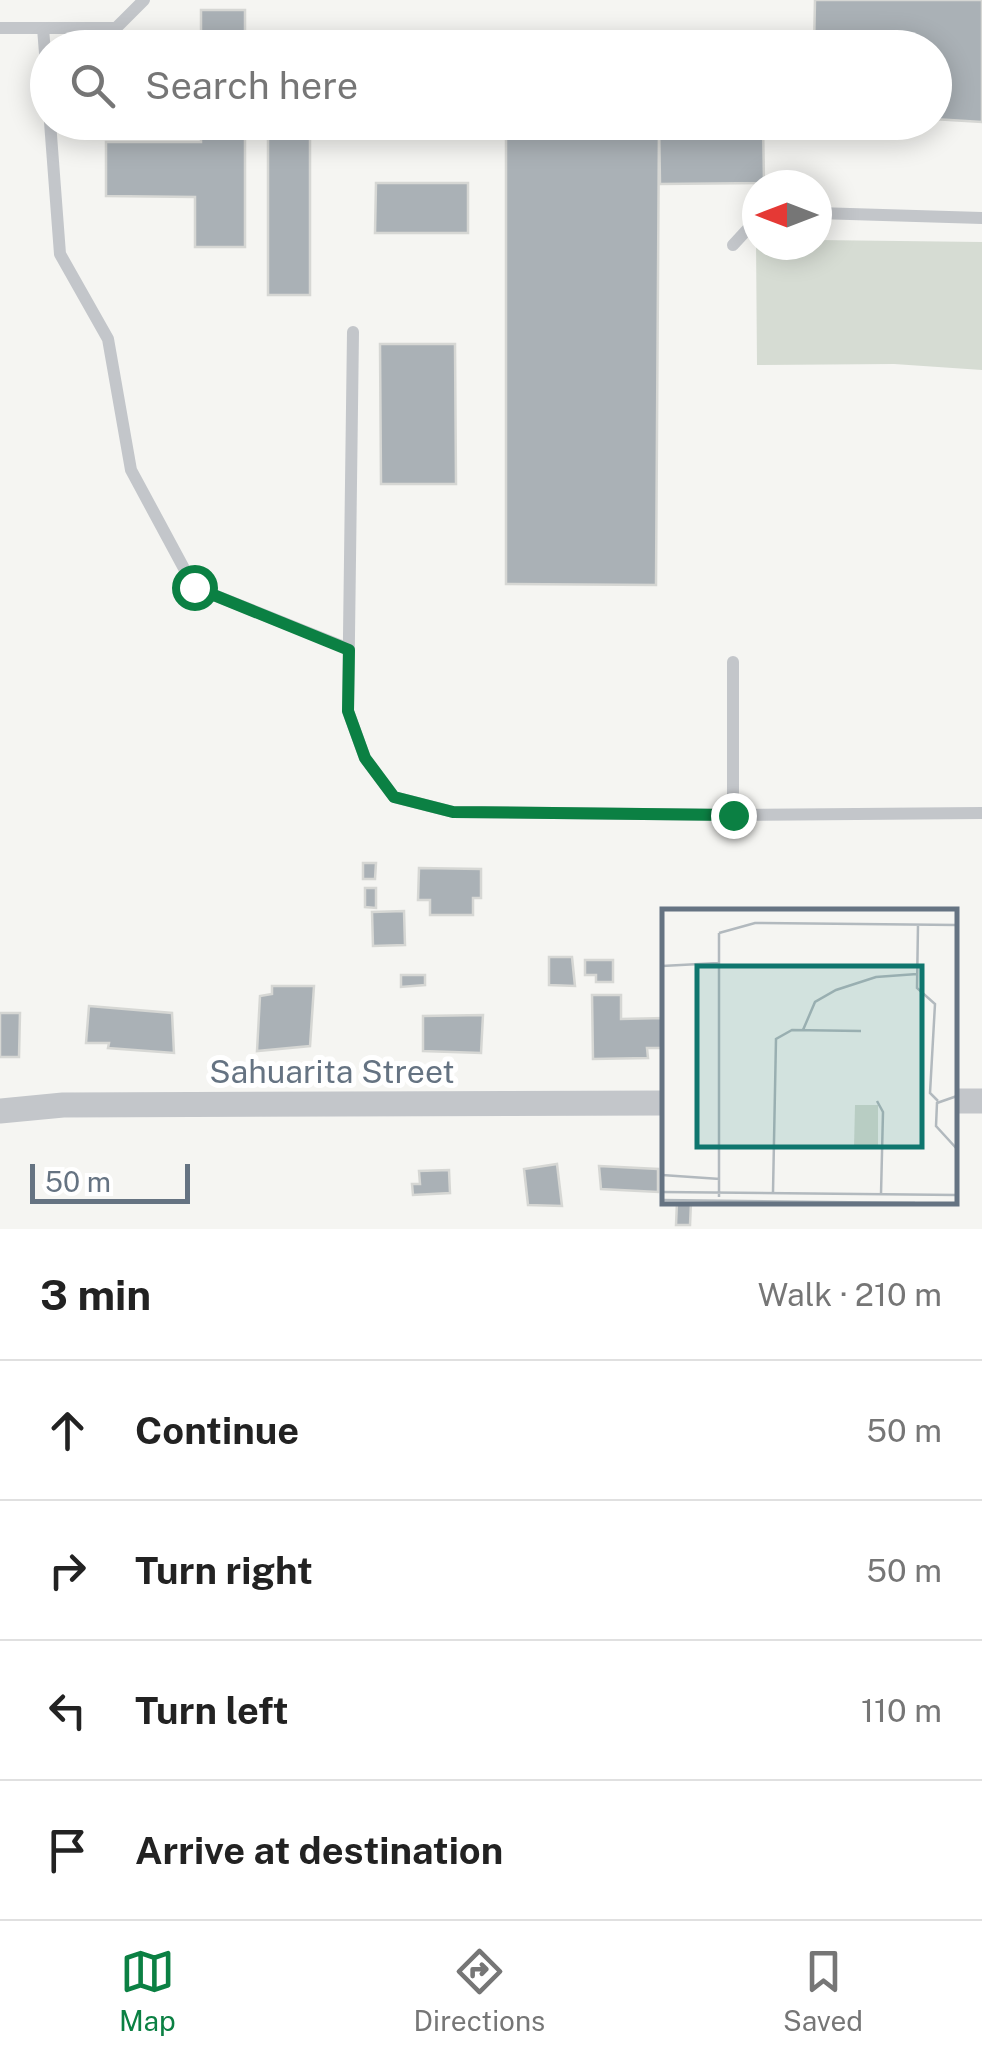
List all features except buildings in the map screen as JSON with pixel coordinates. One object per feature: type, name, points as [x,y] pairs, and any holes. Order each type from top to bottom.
[{"type":"street","points":[[957,1101],[982,1102]]},
{"type":"street","name":"Sahuarita Street","points":[[0,1111],[63,1105],[662,1103]]},
{"type":"lane","points":[[0,28],[116,28],[144,0]]},
{"type":"lane","points":[[51,140],[60,254],[108,339],[131,470],[194,587],[349,650]]},
{"type":"lane","points":[[832,213],[982,218]]},
{"type":"lane","points":[[733,245],[742,235]]},
{"type":"lane","points":[[353,332],[348,711],[365,758],[394,797],[453,812],[982,813]]},
{"type":"lane","points":[[733,662],[733,815]]},
{"type":"shaded area","points":[[832,240],[982,242],[982,370],[894,364],[757,365],[756,260],[832,260]]},
{"type":"route","points":[[194,587],[349,650],[348,711],[365,758],[394,797],[453,812],[733,815]]}]
